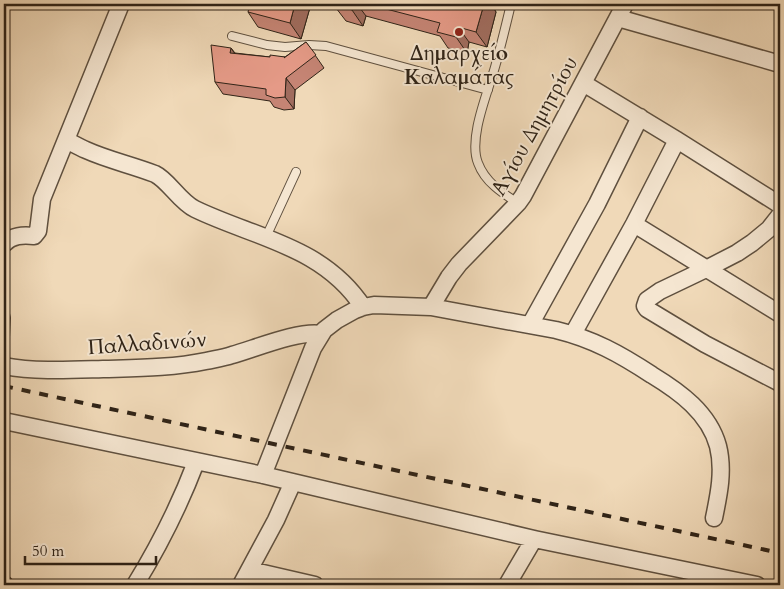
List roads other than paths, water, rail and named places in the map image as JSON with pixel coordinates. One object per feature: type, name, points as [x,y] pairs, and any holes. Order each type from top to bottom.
[{"type":"street","points":[[4,244],[8,239],[20,235],[34,236],[38,231],[42,198],[121,4]]},
{"type":"street","points":[[621,11],[780,64]]},
{"type":"street","name":"Αγίου Δημητρίου","points":[[431,307],[459,264],[518,204],[621,11]]},
{"type":"street","points":[[582,83],[780,205]]},
{"type":"street","points":[[530,325],[597,204],[640,117]]},
{"type":"street","points":[[66,140],[86,150],[155,174],[192,208],[300,252],[329,270],[350,288],[363,307]]},
{"type":"street","points":[[573,334],[634,224],[676,140]]},
{"type":"street","points":[[780,215],[769,229],[752,243],[737,253],[660,291],[647,300],[645,306],[706,344],[780,383]]},
{"type":"street","points":[[634,224],[780,314]]},
{"type":"street","points":[[263,475],[313,348],[321,334],[330,325],[341,317],[363,307],[383,304],[431,307],[573,334],[606,347],[634,363],[686,399],[702,415],[715,439],[721,465],[720,487],[714,518]]},
{"type":"street","name":"Παλλαδινών","points":[[4,366],[51,370],[179,365],[231,356],[299,336],[321,334]]},
{"type":"street","points":[[4,421],[263,475],[534,538],[692,579],[757,585]]},
{"type":"street","points":[[136,585],[164,534],[196,462]]},
{"type":"street","points":[[292,482],[276,520],[246,580],[315,585]]},
{"type":"street","points":[[507,585],[534,538]]},
{"type":"lane","points":[[511,4],[476,134],[475,148],[478,162],[491,183],[518,204]]},
{"type":"lane","points":[[232,36],[267,45],[285,47],[326,46],[488,90]]},
{"type":"lane","points":[[266,237],[296,172]]},
{"type":"lane","points":[[4,310],[6,318],[4,356]]},
{"type":"railway","points":[[4,386],[780,553]]},
{"type":"place","name":"Δημαρχείο Καλαμάτας","points":[[459,32]]}]
